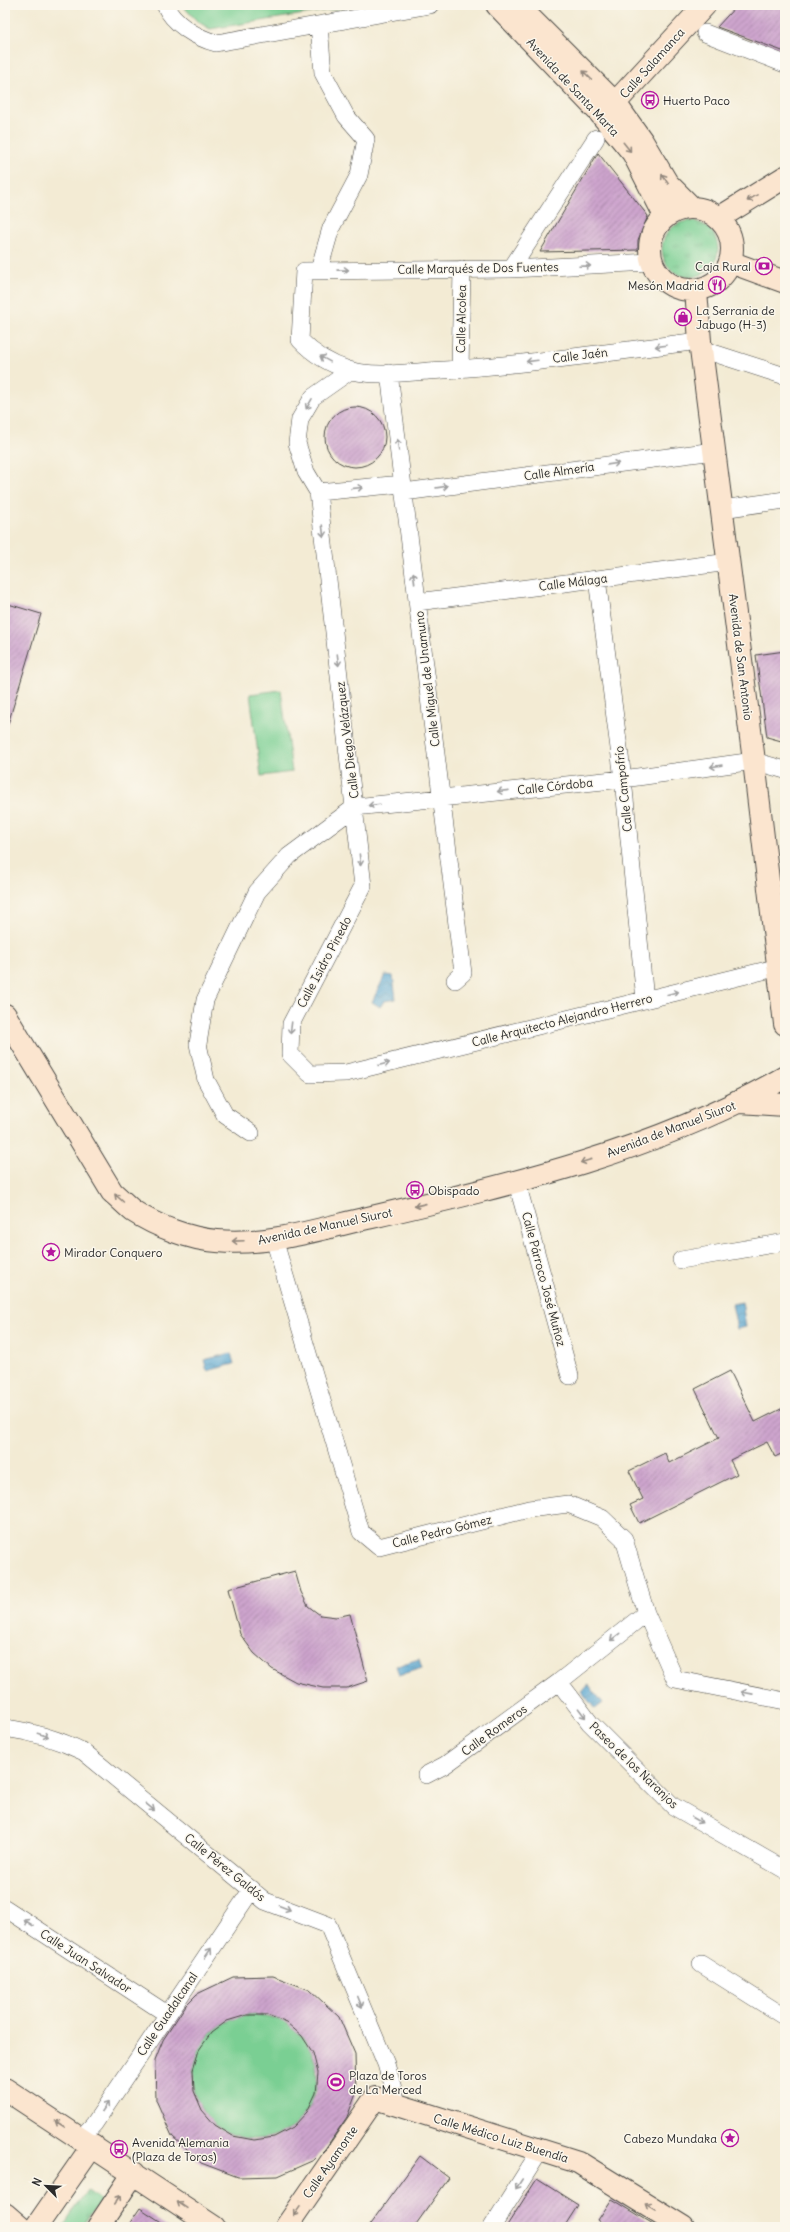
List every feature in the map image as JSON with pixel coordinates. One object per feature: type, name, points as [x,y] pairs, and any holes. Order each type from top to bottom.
[{"type":"main road","name":"Avenida de Santa Marta","points":[[497,5],[600,113],[633,153],[665,216]]},
{"type":"main road","name":"Avenida de Santa Marta","points":[[518,5],[615,103],[634,129],[667,183],[691,207]]},
{"type":"main road","name":"Calle Salamanca","points":[[615,103],[705,5]]},
{"type":"main road","points":[[719,218],[785,177]]},
{"type":"main road","points":[[691,207],[706,210],[719,218],[726,227],[731,239],[732,251],[730,262],[725,273],[717,281],[707,287],[696,290],[682,290],[668,284],[658,275],[651,262],[649,250],[651,237],[656,226],[665,216],[677,210],[691,207]]},
{"type":"main road","points":[[730,262],[785,282]]},
{"type":"main road","name":"Avenida de San Antonio","points":[[696,290],[700,345],[754,761],[785,1024]]},
{"type":"main road","name":"Avenida de Manuel Siurot","points":[[5,1015],[112,1192],[133,1210],[161,1225],[190,1236],[216,1241],[274,1239],[517,1183],[628,1148],[740,1102],[785,1077]]},
{"type":"main road","name":"Avenida de Manuel Siurot","points":[[740,1102],[785,1105]]},
{"type":"main road","points":[[5,2089],[214,2227]]},
{"type":"main road","name":"Calle Médico Luiz Buendía","points":[[375,2098],[578,2162],[674,2225]]},
{"type":"main road","name":"Calle Ayamonte","points":[[286,2227],[375,2098]]},
{"type":"main road","points":[[36,2227],[87,2142]]},
{"type":"main road","points":[[98,2227],[134,2173]]},
{"type":"main road","points":[[5,2214],[20,2227]]},
{"type":"street","points":[[165,5],[182,25],[201,39],[216,43],[430,5]]},
{"type":"street","points":[[312,271],[331,228],[359,175],[366,139],[346,116],[323,73],[319,25]]},
{"type":"street","points":[[705,33],[785,64]]},
{"type":"street","points":[[511,269],[596,138]]},
{"type":"street","name":"Calle Marqués de Dos Fuentes","points":[[312,271],[511,269],[651,262]]},
{"type":"street","name":"Calle Alcolea","points":[[460,370],[462,269]]},
{"type":"street","name":"Calle Jaén","points":[[312,271],[300,340],[310,350],[327,361],[350,370],[389,374],[460,370],[700,345]]},
{"type":"street","points":[[700,345],[785,376]]},
{"type":"street","name":"Calle Diego Velázquez","points":[[251,1133],[226,1115],[206,1080],[198,1044],[205,1000],[257,892],[289,856],[355,808],[318,492],[306,472],[297,443],[300,419],[313,397],[350,370]]},
{"type":"street","name":"Calle Miguel de Unamuno","points":[[389,374],[463,973],[455,980]]},
{"type":"street","name":"Calle Almería","points":[[318,492],[403,488],[714,451]]},
{"type":"street","points":[[722,509],[785,500]]},
{"type":"street","name":"Calle Málaga","points":[[418,602],[729,562]]},
{"type":"street","name":"Calle Campofrío","points":[[598,579],[623,779],[644,1000]]},
{"type":"street","points":[[754,761],[785,770]]},
{"type":"street","name":"Calle Córdoba","points":[[355,808],[441,797],[623,779],[754,761]]},
{"type":"street","name":"Calle Isidro Pinedo","points":[[346,1073],[310,1074],[290,1054],[291,1024],[363,886],[355,808]]},
{"type":"street","name":"Calle Arquitecto Alejandro Herrero","points":[[346,1073],[779,967]]},
{"type":"street","name":"Calle Párroco José Muñoz","points":[[517,1183],[570,1376]]},
{"type":"street","name":"Calle Pedro Gómez","points":[[274,1239],[361,1532],[379,1547],[529,1509],[568,1504],[602,1518],[624,1539],[646,1613]]},
{"type":"street","points":[[681,1260],[785,1242]]},
{"type":"street","points":[[646,1613],[675,1679],[785,1701]]},
{"type":"street","name":"Calle Romeros","points":[[426,1775],[445,1765],[559,1682],[646,1613]]},
{"type":"street","name":"Paseo de los Naranjos","points":[[559,1682],[590,1723],[673,1806],[785,1870]]},
{"type":"street","name":"Calle Pérez Galdós","points":[[5,1728],[32,1731],[61,1740],[84,1752],[265,1901],[328,1925],[386,2064],[398,2106]]},
{"type":"street","name":"Calle Guadalcanal","points":[[87,2142],[94,2124],[252,1889]]},
{"type":"street","name":"Calle Juan Salvador","points":[[5,1908],[167,2014]]},
{"type":"street","points":[[701,1964],[785,2017]]},
{"type":"street","points":[[492,2227],[540,2151]]},
{"type":"green space","points":[[182,5],[361,5],[210,29],[197,21]]},
{"type":"green space","points":[[685,221],[695,221],[710,229],[716,238],[718,249],[716,260],[710,269],[695,277],[685,277],[674,272],[667,265],[662,254],[662,244],[667,233],[674,226]]},
{"type":"green space","points":[[281,690],[292,772],[261,776],[250,694]]},
{"type":"green space","points":[[255,2015],[267,2016],[279,2020],[289,2025],[299,2033],[307,2043],[312,2053],[316,2065],[316,2089],[312,2101],[307,2111],[299,2121],[289,2129],[279,2134],[267,2138],[255,2139],[243,2138],[231,2134],[221,2129],[211,2121],[203,2111],[198,2101],[194,2089],[193,2077],[194,2065],[198,2053],[203,2043],[211,2033],[221,2025],[231,2020],[243,2016]]},
{"type":"green space","points":[[87,2191],[101,2201],[81,2227],[63,2227]]},
{"type":"water","points":[[385,975],[393,976],[396,999],[384,1001],[380,1007],[372,1002]]},
{"type":"water","points":[[742,1302],[746,1327],[737,1329],[732,1304]]},
{"type":"water","points":[[231,1353],[234,1364],[207,1371],[204,1360]]},
{"type":"water","points":[[419,1659],[422,1668],[399,1675],[396,1666]]},
{"type":"water","points":[[589,1685],[603,1703],[595,1709],[581,1691]]},
{"type":"building","points":[[737,5],[785,5],[785,52],[717,27]]},
{"type":"building","points":[[598,153],[648,216],[638,240],[638,250],[540,252]]},
{"type":"building","points":[[349,407],[361,407],[377,415],[383,425],[385,437],[383,449],[377,459],[361,467],[349,467],[333,459],[325,443],[325,431],[333,415]]},
{"type":"building","points":[[5,603],[41,614],[8,724],[5,723]]},
{"type":"building","points":[[785,651],[785,742],[767,737],[756,655]]},
{"type":"building","points":[[730,1371],[755,1422],[785,1407],[785,1452],[775,1457],[767,1442],[730,1460],[737,1474],[639,1523],[630,1505],[643,1499],[629,1471],[665,1453],[669,1463],[719,1438],[695,1389]]},
{"type":"building","points":[[295,1571],[301,1592],[308,1606],[320,1615],[336,1617],[350,1614],[368,1681],[347,1688],[323,1688],[296,1682],[272,1669],[254,1653],[240,1634],[228,1589]]},
{"type":"building","name":"Plaza de Toros de La Merced","points":[[273,1976],[310,1990],[339,2017],[355,2054],[356,2094],[347,2117],[325,2149],[314,2160],[278,2176],[238,2177],[201,2163],[172,2136],[156,2100],[155,2060],[163,2040],[186,2005],[197,1994],[233,1977]],"holes":[[[247,2015],[267,2015],[287,2023],[302,2036],[313,2053],[318,2073],[316,2093],[307,2112],[293,2127],[274,2137],[254,2140],[233,2136],[215,2125],[202,2110],[194,2091],[193,2070],[199,2050],[211,2033],[227,2021]]]},
{"type":"building","points":[[420,2156],[449,2178],[414,2227],[368,2227]]},
{"type":"building","points":[[537,2179],[578,2205],[564,2227],[506,2227]]},
{"type":"building","points":[[612,2199],[658,2227],[608,2227],[598,2220]]},
{"type":"building","points":[[140,2208],[169,2227],[127,2227]]},
{"type":"place","name":"Huerto Paco","points":[[650,100]]},
{"type":"place","name":"Caja Rural","points":[[764,266]]},
{"type":"place","name":"Mesón Madrid","points":[[717,285]]},
{"type":"place","name":"La Serrania de Jabugo (H-3)","points":[[683,317]]},
{"type":"place","name":"Obispado","points":[[415,1190]]},
{"type":"place","name":"Mirador Conquero","points":[[51,1252]]},
{"type":"place","name":"Plaza de Toros de La Merced","points":[[336,2082]]},
{"type":"place","name":"Cabezo Mundaka","points":[[730,2138]]},
{"type":"place","name":"Avenida Alemania (Plaza de Toros)","points":[[119,2149]]}]
